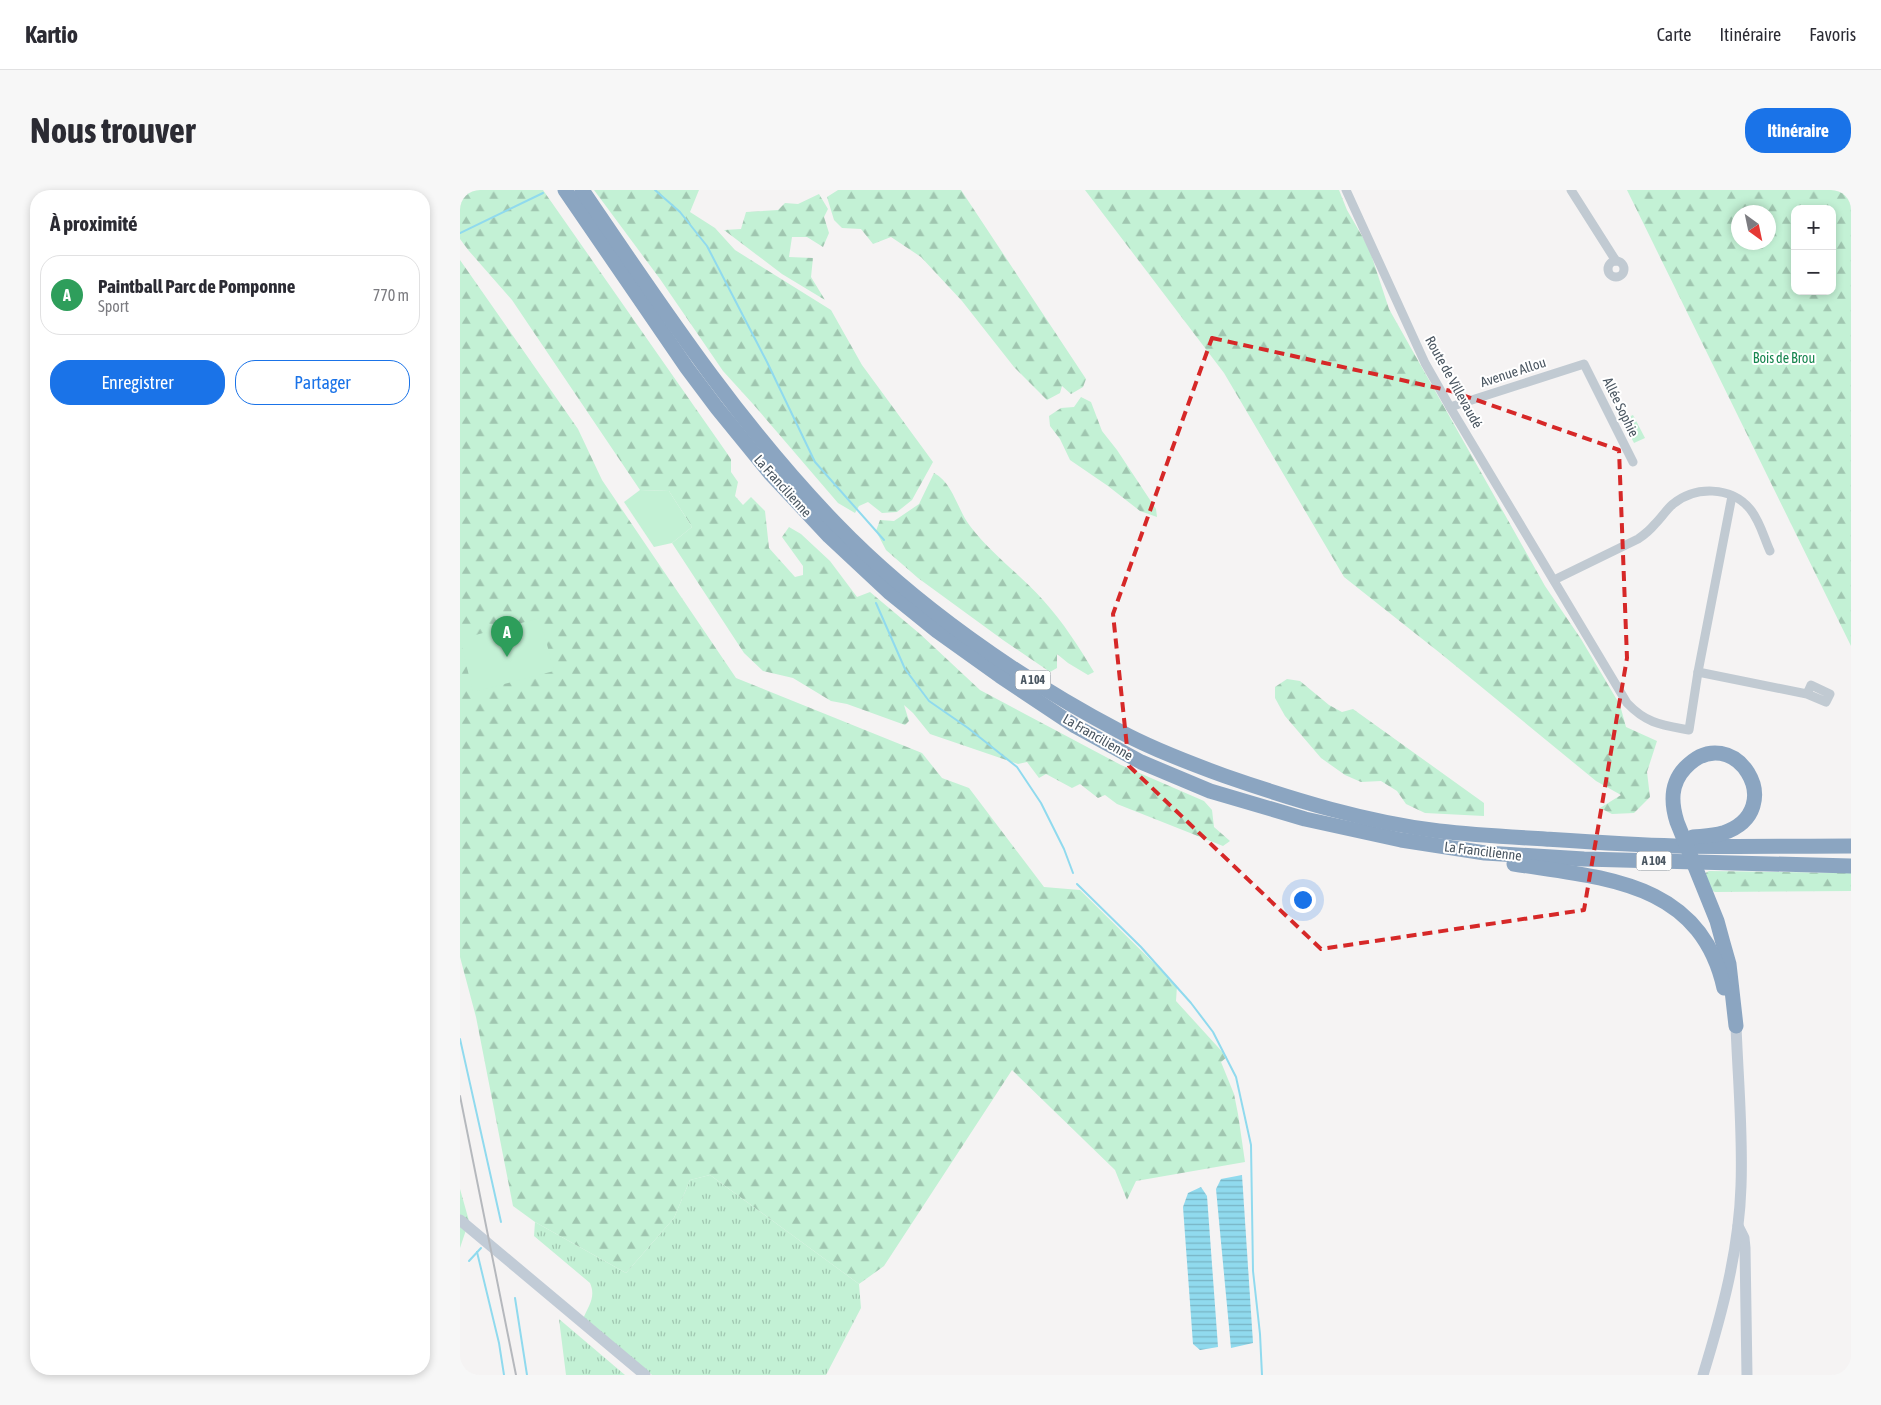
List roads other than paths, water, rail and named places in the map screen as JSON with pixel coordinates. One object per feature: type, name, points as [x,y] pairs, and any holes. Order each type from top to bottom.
[{"type":"highway","name":"La Francilienne","points":[[565,190],[687,368],[717,408],[770,473],[829,536],[922,620],[1000,676],[1075,726],[1141,762],[1210,792],[1305,819],[1358,832],[1458,849],[1546,858],[1851,866]]},
{"type":"highway","name":"La Francilienne","points":[[582,190],[728,399],[781,464],[828,516],[873,559],[946,621],[1047,689],[1120,732],[1181,759],[1255,786],[1322,807],[1371,819],[1436,831],[1500,837],[1674,846],[1851,846]]},
{"type":"highway","points":[[1674,846],[1689,837],[1724,832],[1741,823],[1748,815],[1755,796],[1754,786],[1748,771],[1738,760],[1723,754],[1708,755],[1696,759],[1682,772],[1673,789],[1673,807],[1677,822],[1699,880],[1717,921],[1724,943],[1731,981],[1732,1027]]},
{"type":"highway","points":[[1458,849],[1469,857],[1627,884],[1651,894],[1666,903],[1690,920],[1709,946],[1721,976],[1732,1027]]},
{"type":"main road","points":[[1704,1375],[1724,1302],[1738,1225],[1741,1149],[1732,1027]]},
{"type":"main road","points":[[1724,1302],[1735,1184],[1732,1027]]},
{"type":"main road","points":[[460,1220],[645,1375]]},
{"type":"main road","points":[[1738,1225],[1744,1238],[1745,1248],[1747,1375]]},
{"type":"street","name":"Route de Villevaudé","points":[[1346,190],[1425,363],[1627,703],[1636,713],[1647,720],[1660,725],[1689,730],[1698,672]]},
{"type":"street","points":[[1571,190],[1616,262]]},
{"type":"street","name":"Avenue Allou","points":[[1450,407],[1584,364]]},
{"type":"street","name":"Allée Sophie","points":[[1584,364],[1633,462]]},
{"type":"street","points":[[1554,580],[1638,539],[1674,503],[1699,491],[1710,490],[1732,496],[1749,508],[1756,518],[1770,551]]},
{"type":"street","points":[[1732,496],[1698,672],[1807,694]]},
{"type":"water","points":[[1242,1175],[1253,1343],[1231,1348],[1216,1189],[1221,1179]]},
{"type":"water","points":[[1201,1187],[1207,1196],[1218,1347],[1200,1350],[1193,1344],[1183,1207],[1188,1193]]},
{"type":"waterway","points":[[655,190],[680,212],[707,246],[767,362],[815,462],[884,540]]},
{"type":"waterway","points":[[460,233],[543,193]]},
{"type":"waterway","points":[[876,603],[905,669],[929,701],[968,728],[1017,767],[1041,803],[1064,849],[1073,873]]},
{"type":"waterway","points":[[1077,884],[1141,947],[1191,1003],[1213,1032],[1236,1077],[1251,1145],[1253,1271],[1260,1334],[1262,1375]]},
{"type":"waterway","points":[[460,1039],[501,1222]]},
{"type":"waterway","points":[[469,1261],[481,1248]]},
{"type":"waterway","points":[[477,1252],[499,1343],[504,1375]]},
{"type":"waterway","points":[[515,1298],[527,1375]]},
{"type":"railway","points":[[460,1096],[516,1375]]},
{"type":"place","name":"Paintball Parc de Pomponne","points":[[507,657]]},
{"type":"park label","name":"Bois de Brou","points":[[1784,358]]}]
